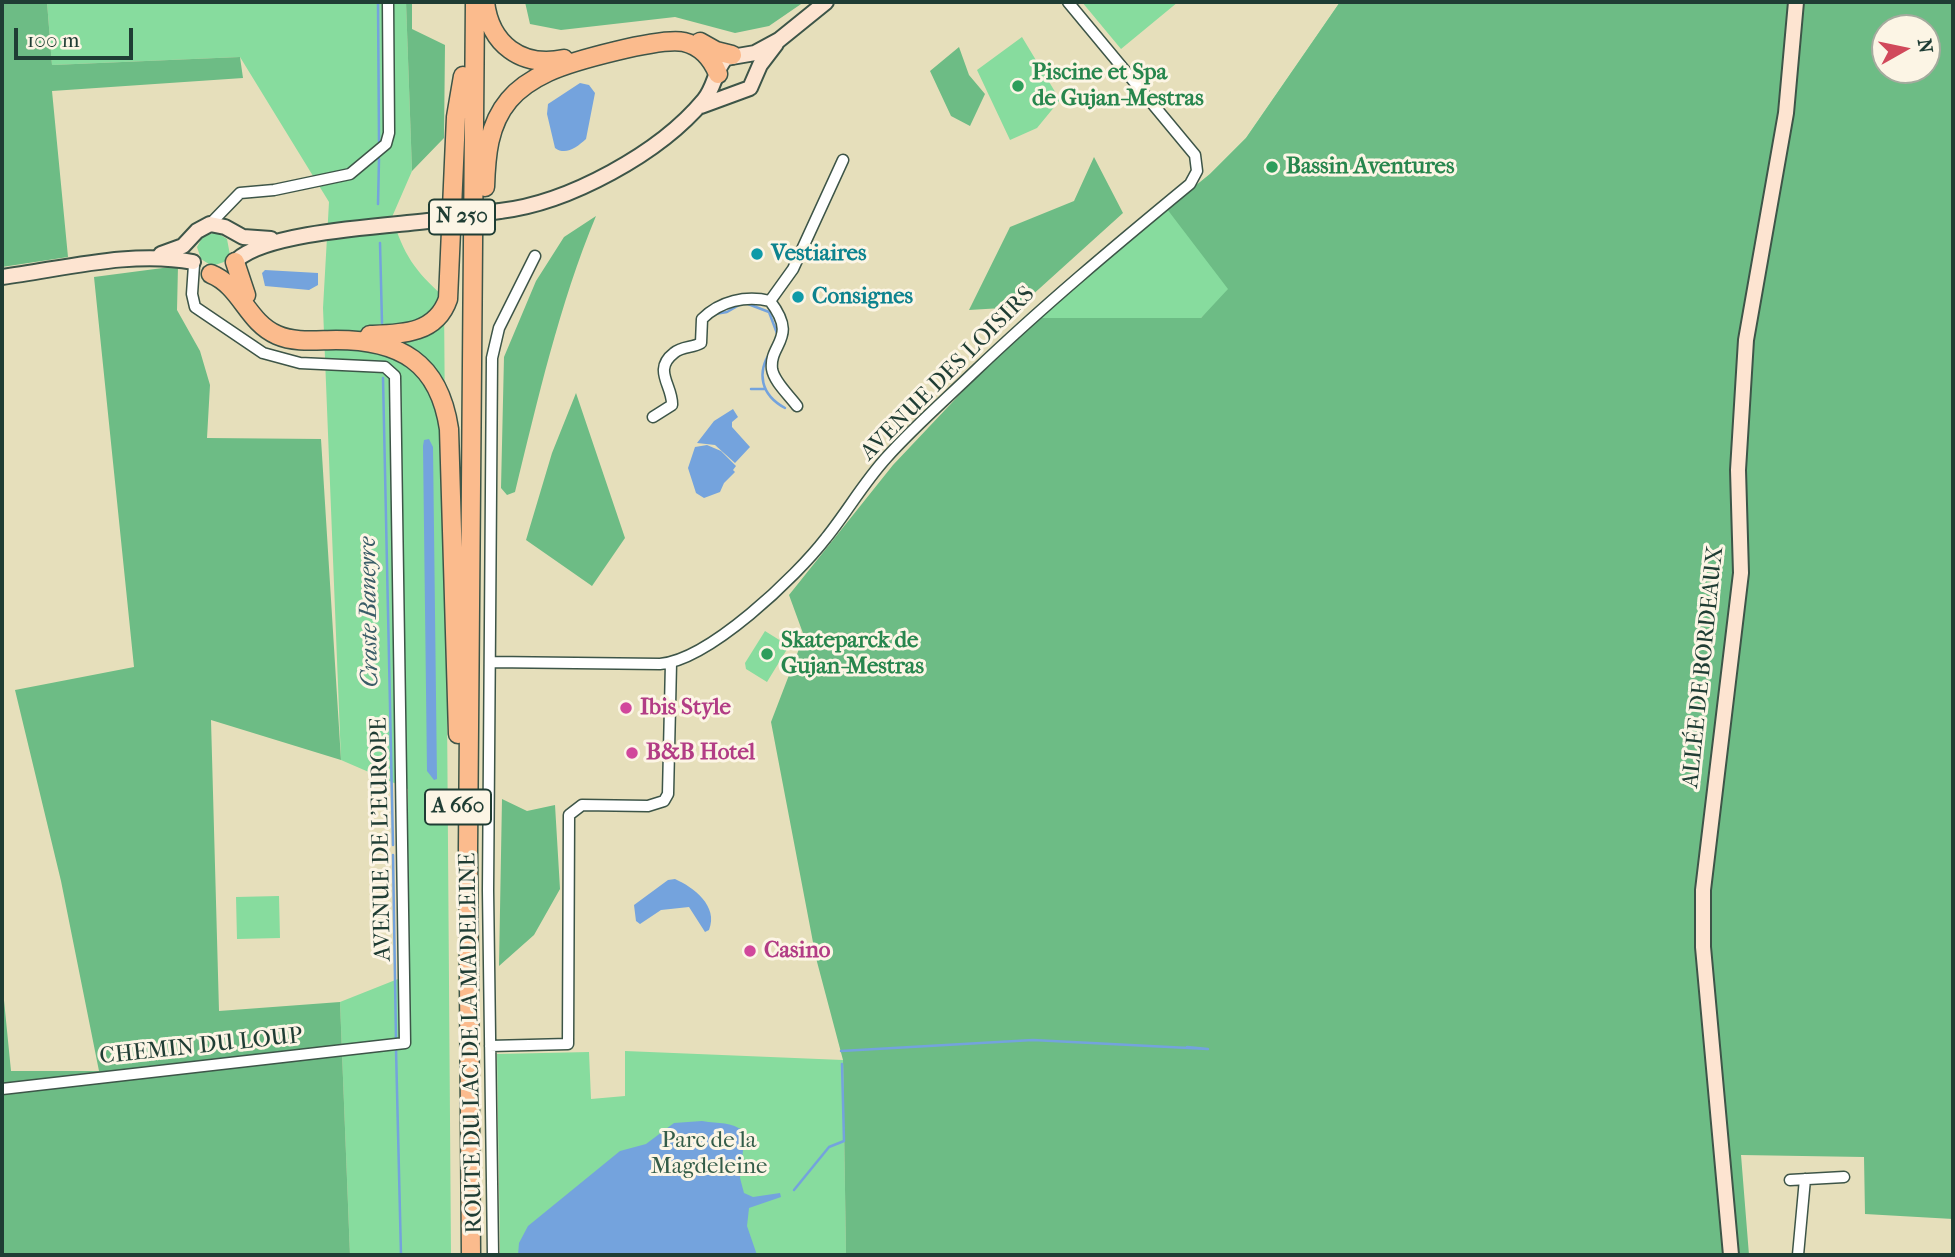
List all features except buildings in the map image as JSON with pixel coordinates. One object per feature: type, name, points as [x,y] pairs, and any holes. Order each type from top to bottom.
[{"type":"highway","name":"N 250","points":[[463,2],[468,79]]},
{"type":"highway","name":"N 250","points":[[462,359],[468,79],[475,2]]},
{"type":"highway","points":[[485,2],[491,27],[500,43],[515,55],[532,61],[557,61],[671,34],[690,37],[716,51],[737,55]]},
{"type":"highway","points":[[471,540],[478,449],[485,165],[498,116],[519,90],[549,72],[662,42],[682,42],[697,47],[711,60],[718,74]]},
{"type":"highway","points":[[236,261],[238,277],[249,302],[262,318],[280,330],[311,334],[394,334],[418,331],[434,321],[445,307],[450,291],[451,195],[456,117],[468,79]]},
{"type":"highway","name":"A 660","points":[[468,79],[471,540],[468,979],[471,1255]]},
{"type":"highway","points":[[205,277],[226,281],[251,315],[274,334],[292,339],[368,341],[391,347],[412,358],[437,386],[446,413],[449,440],[459,745]]},
{"type":"highway","name":"A 660","points":[[460,1255],[459,745],[462,359]]},
{"type":"main road","points":[[2,277],[144,258],[178,249],[210,224],[243,237],[279,240],[500,211],[549,201],[596,182],[651,145],[695,110],[711,89],[722,62],[737,55],[755,53],[779,40],[826,2]]},
{"type":"main road","name":"ALLÉE DE BORDEAUX","points":[[1731,1255],[1703,947],[1703,890],[1741,573],[1739,430],[1746,340],[1786,113],[1796,2]]},
{"type":"main road","points":[[695,110],[750,88],[757,72],[779,40]]},
{"type":"main road","points":[[737,55],[752,61],[757,72]]},
{"type":"main road","points":[[718,74],[722,86],[733,93]]},
{"type":"main road","points":[[232,231],[239,244],[236,261]]},
{"type":"main road","points":[[192,236],[189,251],[193,263],[205,277],[226,271],[245,252],[279,240]]},
{"type":"main road","points":[[144,258],[171,258],[193,263]]},
{"type":"street","points":[[210,224],[240,193],[274,190],[345,177],[386,144],[389,134],[388,2]]},
{"type":"street","name":"AVENUE DES LOISIRS","points":[[671,663],[704,647],[771,594],[822,543],[889,455],[1088,267],[1195,178],[1198,164],[1191,150],[1068,2]]},
{"type":"street","points":[[770,301],[793,269],[843,160]]},
{"type":"street","points":[[227,208],[232,231]]},
{"type":"street","name":"ROUTE DU LAC DE LA MADELEINE","points":[[493,1255],[490,1046],[492,359],[499,328],[535,256]]},
{"type":"street","name":"AVENUE DE L'EUROPE","points":[[205,277],[192,294],[195,307],[263,353],[292,362],[385,367],[395,376],[405,1043]]},
{"type":"street","points":[[653,417],[672,405],[663,377],[667,360],[681,349],[701,343],[702,319],[712,310],[748,298],[770,301],[778,312],[783,328],[772,368],[797,406]]},
{"type":"street","points":[[490,1046],[568,1044],[569,815],[582,804],[648,806],[664,802],[668,794],[671,663],[491,662]]},
{"type":"street","name":"CHEMIN DU LOUP","points":[[2,1089],[405,1043]]},
{"type":"street","points":[[1790,1180],[1844,1177]]},
{"type":"street","points":[[1798,1255],[1805,1179]]},
{"type":"green space","points":[[2,2],[47,2],[52,65],[240,57],[243,78],[52,91],[68,257],[2,267]]},
{"type":"green space","points":[[47,2],[406,2],[412,171],[392,217],[411,261],[444,297],[451,1255],[350,1255],[340,1002],[408,975],[408,789],[341,760],[323,308],[329,202],[240,57],[52,65]]},
{"type":"green space","points":[[406,2],[412,2],[412,29],[445,45],[444,138],[412,171]]},
{"type":"green space","points":[[525,2],[804,2],[769,26],[735,33],[675,17],[561,30],[530,24]]},
{"type":"green space","points":[[1082,2],[1178,2],[1121,49]]},
{"type":"green space","name":"Bassin Aventures","points":[[1340,2],[1321,213],[1201,318],[1032,318],[1210,174],[1246,138]]},
{"type":"green space","points":[[1340,2],[1953,2],[1953,1219],[1865,1214],[1864,1157],[1741,1155],[1749,1255],[846,1255],[843,1060],[816,958],[771,722],[804,636],[789,595],[893,465],[1032,318],[1201,318],[1228,289],[1167,209],[1210,174],[1246,138]]},
{"type":"green space","name":"Piscine et Spa de Gujan-Mestras","points":[[1022,37],[1060,100],[1037,128],[1010,140],[977,70]]},
{"type":"green space","points":[[959,47],[969,75],[985,94],[970,126],[951,116],[930,71]]},
{"type":"green space","points":[[1094,157],[1123,213],[1019,307],[969,310],[1010,227],[1074,201]]},
{"type":"green space","points":[[596,216],[560,318],[515,492],[507,495],[501,488],[504,357],[536,281],[564,237]]},
{"type":"green space","points":[[216,232],[227,239],[230,255],[224,262],[212,266],[201,259],[197,247],[203,236]]},
{"type":"green space","points":[[178,266],[177,310],[200,351],[210,385],[207,438],[321,439],[341,760],[211,720],[219,1011],[340,1002],[350,1255],[2,1255],[2,980],[11,1071],[99,1071],[61,881],[15,690],[134,667],[94,277]]},
{"type":"green space","points":[[576,393],[625,538],[592,586],[526,540],[552,453]]},
{"type":"green space","name":"Skateparck de Gujan-Mestras","points":[[765,631],[789,646],[767,682],[746,669],[745,663]]},
{"type":"green space","points":[[502,799],[527,811],[555,805],[560,889],[534,935],[499,966]]},
{"type":"green space","points":[[279,896],[280,938],[237,939],[236,897]]},
{"type":"green space","name":"Parc de la Magdeleine","points":[[625,1051],[843,1060],[846,1255],[500,1255],[497,1054],[589,1052],[591,1099],[625,1096]]},
{"type":"water","points":[[580,83],[589,85],[595,93],[586,139],[571,150],[559,150],[555,148],[547,114],[548,104]]},
{"type":"water","points":[[265,270],[318,273],[318,285],[309,290],[265,286],[262,273]]},
{"type":"water","points":[[733,409],[738,417],[732,422],[732,427],[750,447],[735,463],[715,445],[697,443],[714,421]]},
{"type":"water","points":[[429,439],[433,447],[437,779],[434,780],[427,771],[423,446],[424,440]]},
{"type":"water","points":[[707,445],[721,451],[736,466],[733,470],[735,472],[724,483],[720,492],[704,498],[696,493],[688,468],[695,447]]},
{"type":"water","points":[[675,879],[696,892],[707,905],[711,921],[709,930],[705,932],[689,907],[661,910],[640,924],[636,921],[634,905],[668,880]]},
{"type":"water","points":[[702,1121],[730,1124],[745,1132],[740,1178],[744,1193],[753,1197],[780,1193],[781,1197],[749,1208],[747,1226],[757,1255],[518,1255],[519,1243],[528,1226],[620,1151],[646,1144],[674,1123]]},
{"type":"waterway","name":"Craste Baneyre","points":[[378,2],[379,141]]},
{"type":"waterway","name":"Craste Baneyre","points":[[378,204],[379,159]]},
{"type":"waterway","name":"Craste Baneyre","points":[[380,243],[382,323]]},
{"type":"waterway","points":[[715,314],[727,312],[741,304]]},
{"type":"waterway","points":[[748,304],[769,312],[778,336]]},
{"type":"waterway","points":[[771,351],[763,367],[763,383],[771,397],[785,408]]},
{"type":"waterway","name":"Craste Baneyre","points":[[383,378],[393,845]]},
{"type":"waterway","points":[[751,389],[764,389]]},
{"type":"waterway","name":"Craste Baneyre","points":[[393,855],[396,1041]]},
{"type":"waterway","points":[[841,1051],[1033,1040],[1208,1049],[1187,1047]]},
{"type":"waterway","name":"Craste Baneyre","points":[[396,1049],[401,1255]]},
{"type":"waterway","points":[[794,1190],[829,1147],[844,1141],[842,1064]]},
{"type":"place","name":"Piscine et Spa de Gujan-Mestras","points":[[1018,86]]},
{"type":"place","name":"Bassin Aventures","points":[[1272,167]]},
{"type":"place","name":"Vestiaires","points":[[757,254]]},
{"type":"place","name":"Consignes","points":[[798,297]]},
{"type":"place","name":"Skateparck de Gujan-Mestras","points":[[767,654]]},
{"type":"place","name":"Ibis Style","points":[[626,708]]},
{"type":"place","name":"B&B Hotel","points":[[632,753]]},
{"type":"place","name":"Casino","points":[[750,951]]}]
